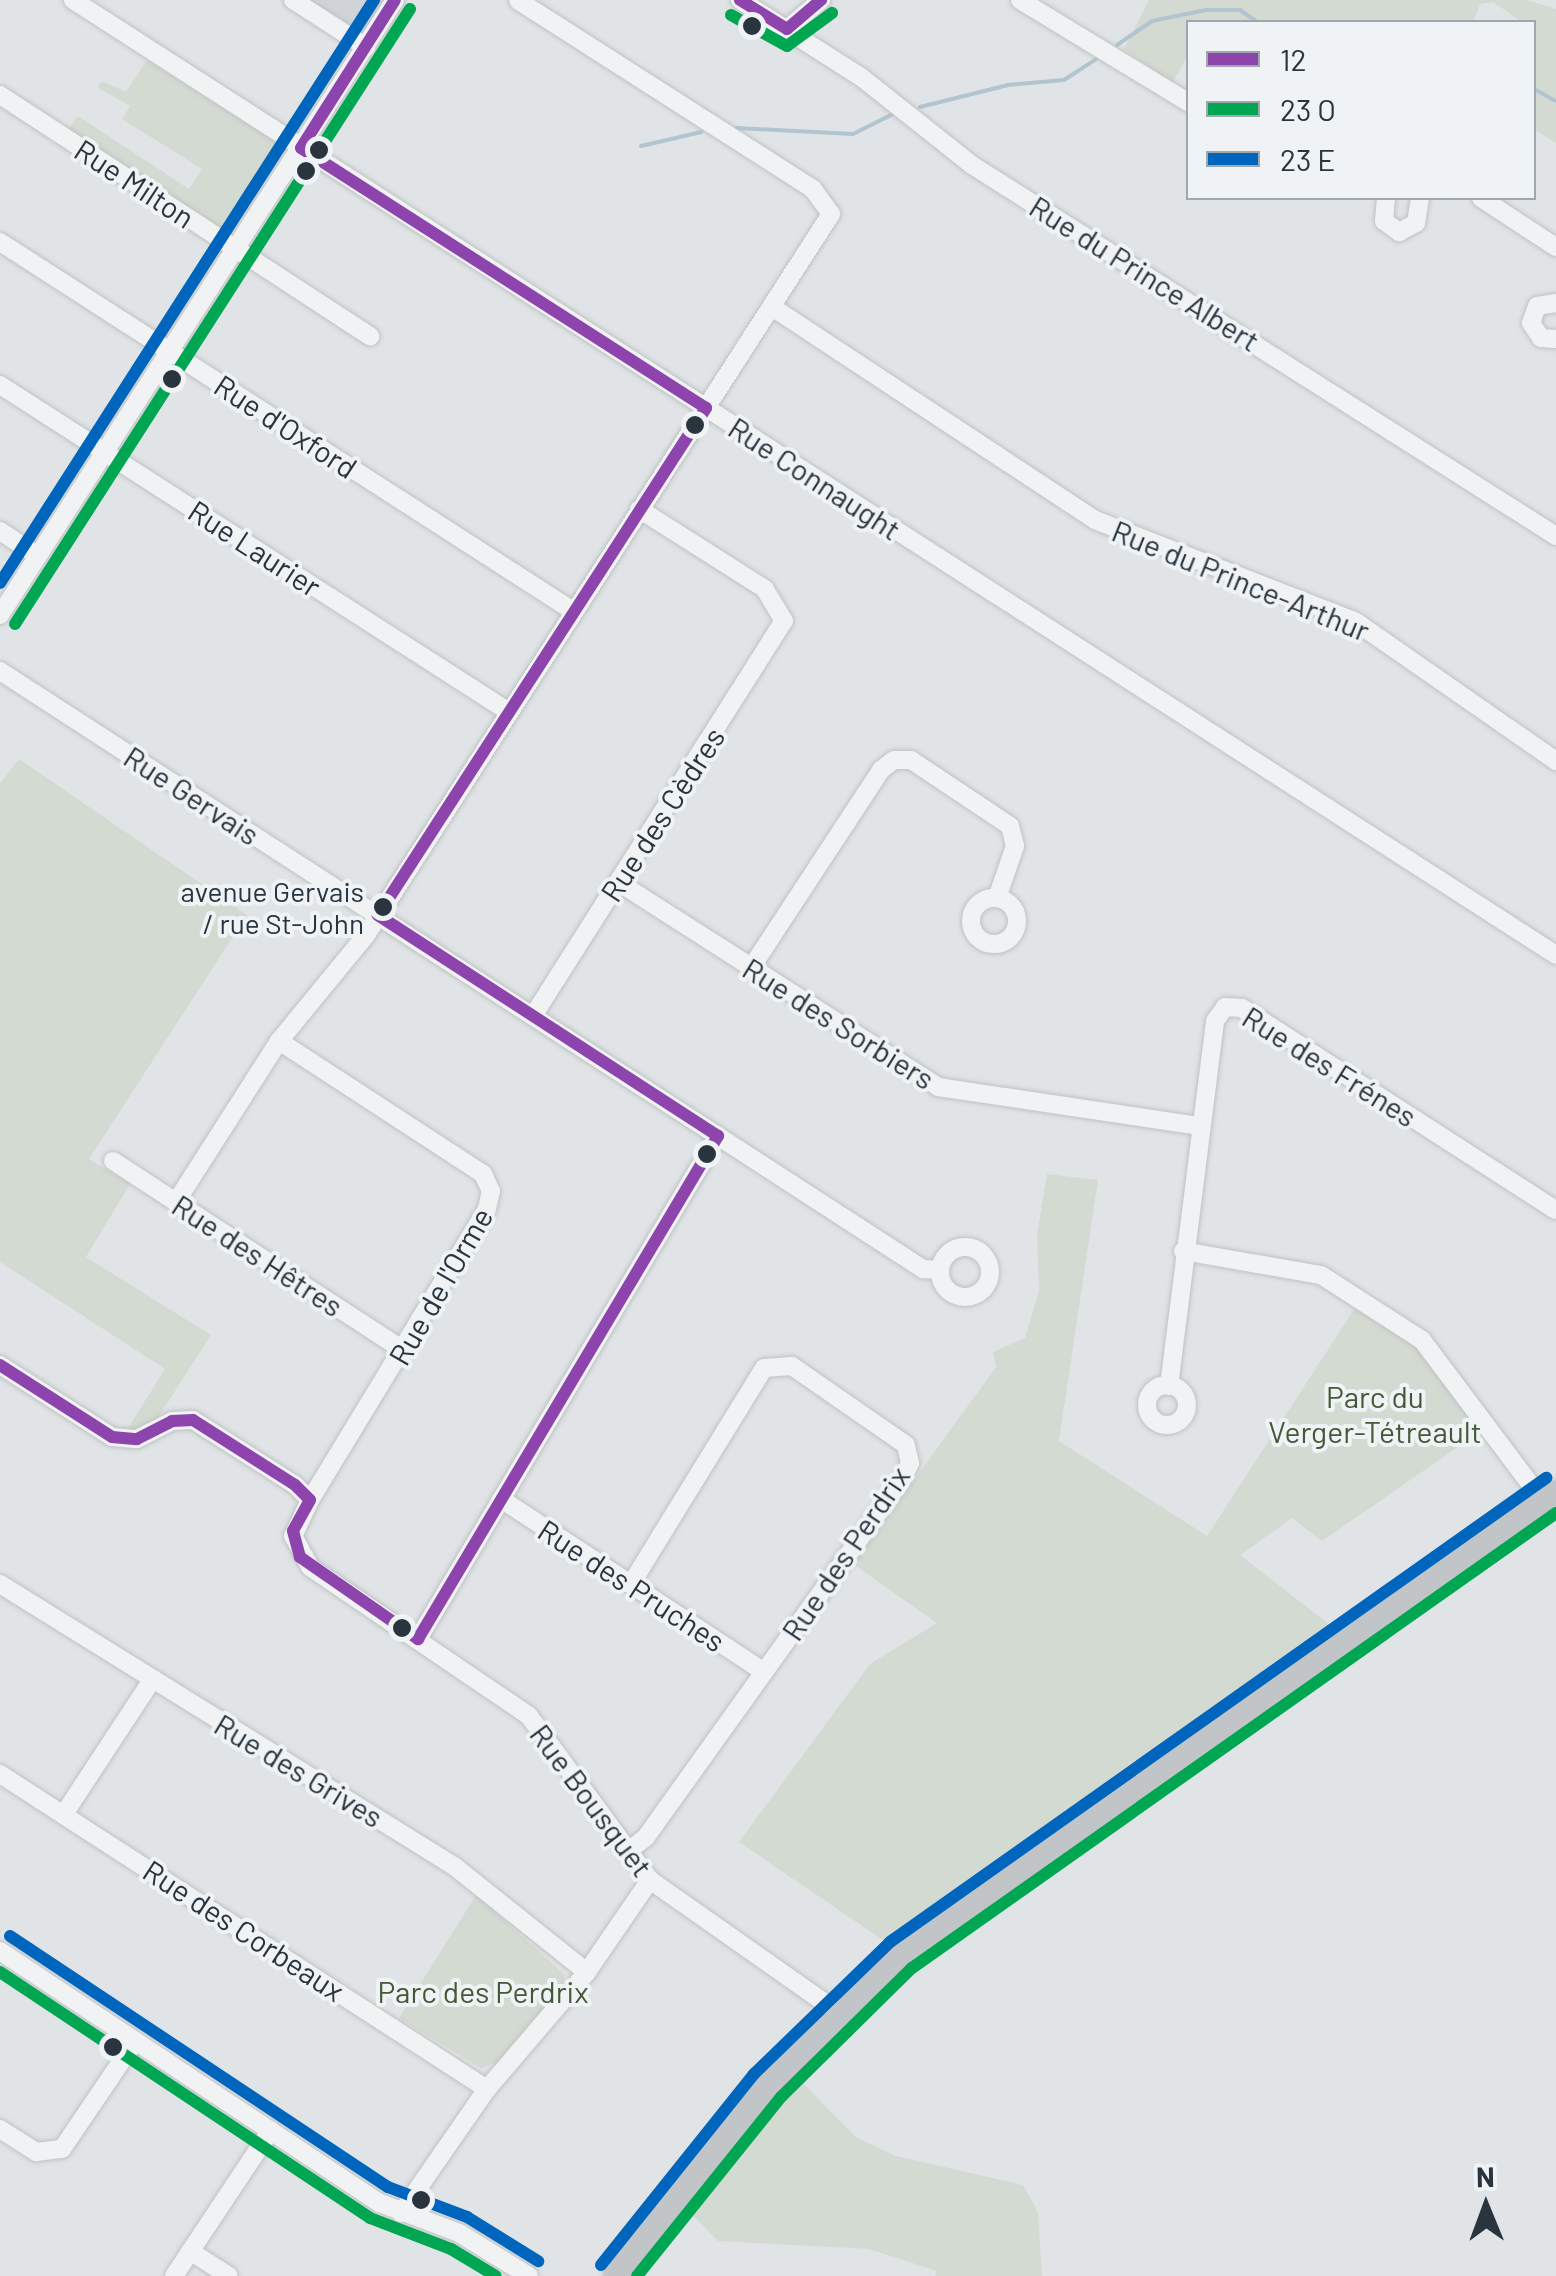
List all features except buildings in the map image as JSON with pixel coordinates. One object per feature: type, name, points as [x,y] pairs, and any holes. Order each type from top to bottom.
[{"type":"street","name":"Rue Connaught","points":[[73,0],[1556,955]]},
{"type":"street","points":[[294,0],[366,47]]},
{"type":"street","points":[[0,615],[172,353],[395,0]]},
{"type":"street","points":[[176,1202],[279,1041],[327,990],[378,915],[573,610],[828,224],[828,204],[518,0]]},
{"type":"street","name":"Rue du Prince Albert","points":[[740,0],[787,29],[972,164],[1556,536]]},
{"type":"street","points":[[787,29],[821,0]]},
{"type":"street","points":[[1020,0],[1186,101]]},
{"type":"street","name":"Rue Milton","points":[[0,95],[370,336]]},
{"type":"street","points":[[1386,200],[1384,221],[1403,232],[1418,220],[1420,200]]},
{"type":"street","points":[[1485,200],[1556,247]]},
{"type":"street","name":"Rue d'Oxford","points":[[0,242],[573,610]]},
{"type":"street","points":[[1556,302],[1537,306],[1531,323],[1541,338],[1556,339]]},
{"type":"street","name":"Rue du Prince-Arthur","points":[[772,307],[1094,520],[1356,622],[1556,761]]},
{"type":"street","name":"Rue Laurier","points":[[0,385],[509,712]]},
{"type":"street","name":"Rue des Cèdres","points":[[533,1016],[781,630],[783,610],[765,589],[639,509]]},
{"type":"street","points":[[0,531],[38,556]]},
{"type":"street","name":"Rue Gervais","points":[[0,671],[923,1269],[940,1270]]},
{"type":"street","points":[[751,968],[881,770],[894,760],[911,760],[1010,826],[1015,846],[997,898]]},
{"type":"street","name":"Rue des Sorbiers","points":[[618,882],[938,1087],[1200,1126]]},
{"type":"street","name":"Rue des Frénes","points":[[1168,1386],[1182,1251],[1216,1017],[1236,1006],[1556,1210]]},
{"type":"street","name":"Rue de l'Orme","points":[[279,1041],[476,1170],[490,1186],[488,1208],[310,1500]]},
{"type":"street","points":[[418,1639],[718,1136]]},
{"type":"street","name":"Rue des Hêtres","points":[[113,1161],[403,1350]]},
{"type":"street","points":[[615,2276],[768,2084],[838,2012],[944,1921],[1550,1496],[1422,1340],[1321,1275],[1182,1251]]},
{"type":"street","points":[[0,1365],[116,1438],[137,1439],[178,1420],[198,1422],[310,1500]]},
{"type":"street","name":"Rue des Perdrix","points":[[627,1852],[646,1836],[907,1472],[910,1454],[897,1434],[792,1366],[764,1368],[631,1584]]},
{"type":"street","name":"Rue des Pruches","points":[[501,1499],[764,1672]]},
{"type":"street","name":"Rue Bousquet","points":[[310,1500],[294,1531],[300,1556],[537,1724],[650,1880],[838,2012]]},
{"type":"street","name":"Rue des Grives","points":[[0,1584],[150,1683],[454,1866],[587,1972]]},
{"type":"street","points":[[64,1814],[150,1683]]},
{"type":"street","name":"Rue des Corbeaux","points":[[0,1774],[488,2088]]},
{"type":"street","points":[[401,2213],[488,2088],[587,1972],[650,1880]]},
{"type":"street","points":[[0,1951],[401,2213],[459,2233],[530,2276]]},
{"type":"street","points":[[0,2129],[36,2152],[58,2152],[136,2041]]},
{"type":"street","points":[[174,2276],[271,2130]]},
{"type":"street","points":[[190,2251],[229,2276]]},
{"type":"shaded area","points":[[293,0],[395,0],[366,47]]},
{"type":"green space","points":[[1149,0],[1527,0],[1556,9],[1556,143],[1536,130],[1536,20],[1519,20],[1493,2],[1480,4],[1474,20],[1186,20],[1186,58],[1172,83],[1124,49]]},
{"type":"green space","points":[[147,60],[280,144],[225,230],[68,130],[78,116],[189,189],[202,169],[122,119],[130,106],[97,87],[102,81],[126,92]]},
{"type":"green space","points":[[19,759],[247,915],[89,1159],[130,1184],[86,1257],[211,1335],[157,1419],[138,1430],[126,1431],[165,1369],[0,1262],[0,783]]},
{"type":"green space","name":"Parc du Verger-Tétreault","points":[[1047,1174],[1098,1180],[1059,1441],[1207,1536],[1355,1308],[1423,1352],[1481,1431],[1322,1541],[1292,1518],[1240,1555],[1339,1632],[893,1947],[739,1842],[870,1664],[937,1623],[853,1564],[996,1367],[993,1352],[1025,1338],[1039,1291],[1037,1235]]},
{"type":"green space","name":"Parc des Perdrix","points":[[476,1895],[565,1975],[561,1989],[498,2062],[481,2068],[399,2018]]},
{"type":"green space","points":[[794,2074],[857,2138],[896,2156],[1023,2185],[1038,2212],[1042,2276],[935,2276],[937,2271],[869,2249],[718,2241],[685,2207]]},
{"type":"waterway","points":[[1117,45],[1152,21],[1206,10],[1240,10],[1254,20]]},
{"type":"waterway","points":[[920,107],[1008,85],[1064,80],[1096,59]]},
{"type":"waterway","points":[[1536,90],[1556,101]]},
{"type":"waterway","points":[[736,128],[853,134],[893,114]]},
{"type":"waterway","points":[[641,146],[701,132]]},
{"type":"transit line","points":[[0,583],[374,0]]},
{"type":"transit line","name":"12","points":[[0,1365],[112,1437],[137,1439],[172,1421],[193,1420],[295,1485],[310,1500],[293,1531],[300,1557],[418,1639],[718,1136],[378,915],[706,408],[301,148],[395,0]]},
{"type":"transit line","name":"12","points":[[740,0],[787,29],[821,0]]},
{"type":"transit line","points":[[15,624],[410,9]]},
{"type":"transit line","points":[[731,15],[787,46],[832,13]]},
{"type":"transit line","points":[[601,2265],[754,2074],[890,1942],[1546,1478]]},
{"type":"transit line","points":[[637,2276],[781,2097],[912,1968],[1556,1513]]},
{"type":"transit line","points":[[10,1936],[388,2187],[467,2217],[538,2261]]},
{"type":"transit line","points":[[0,1972],[370,2218],[451,2249],[496,2276]]},
{"type":"place","name":"avenue Gervais / rue St-John","points":[[383,907]]}]
